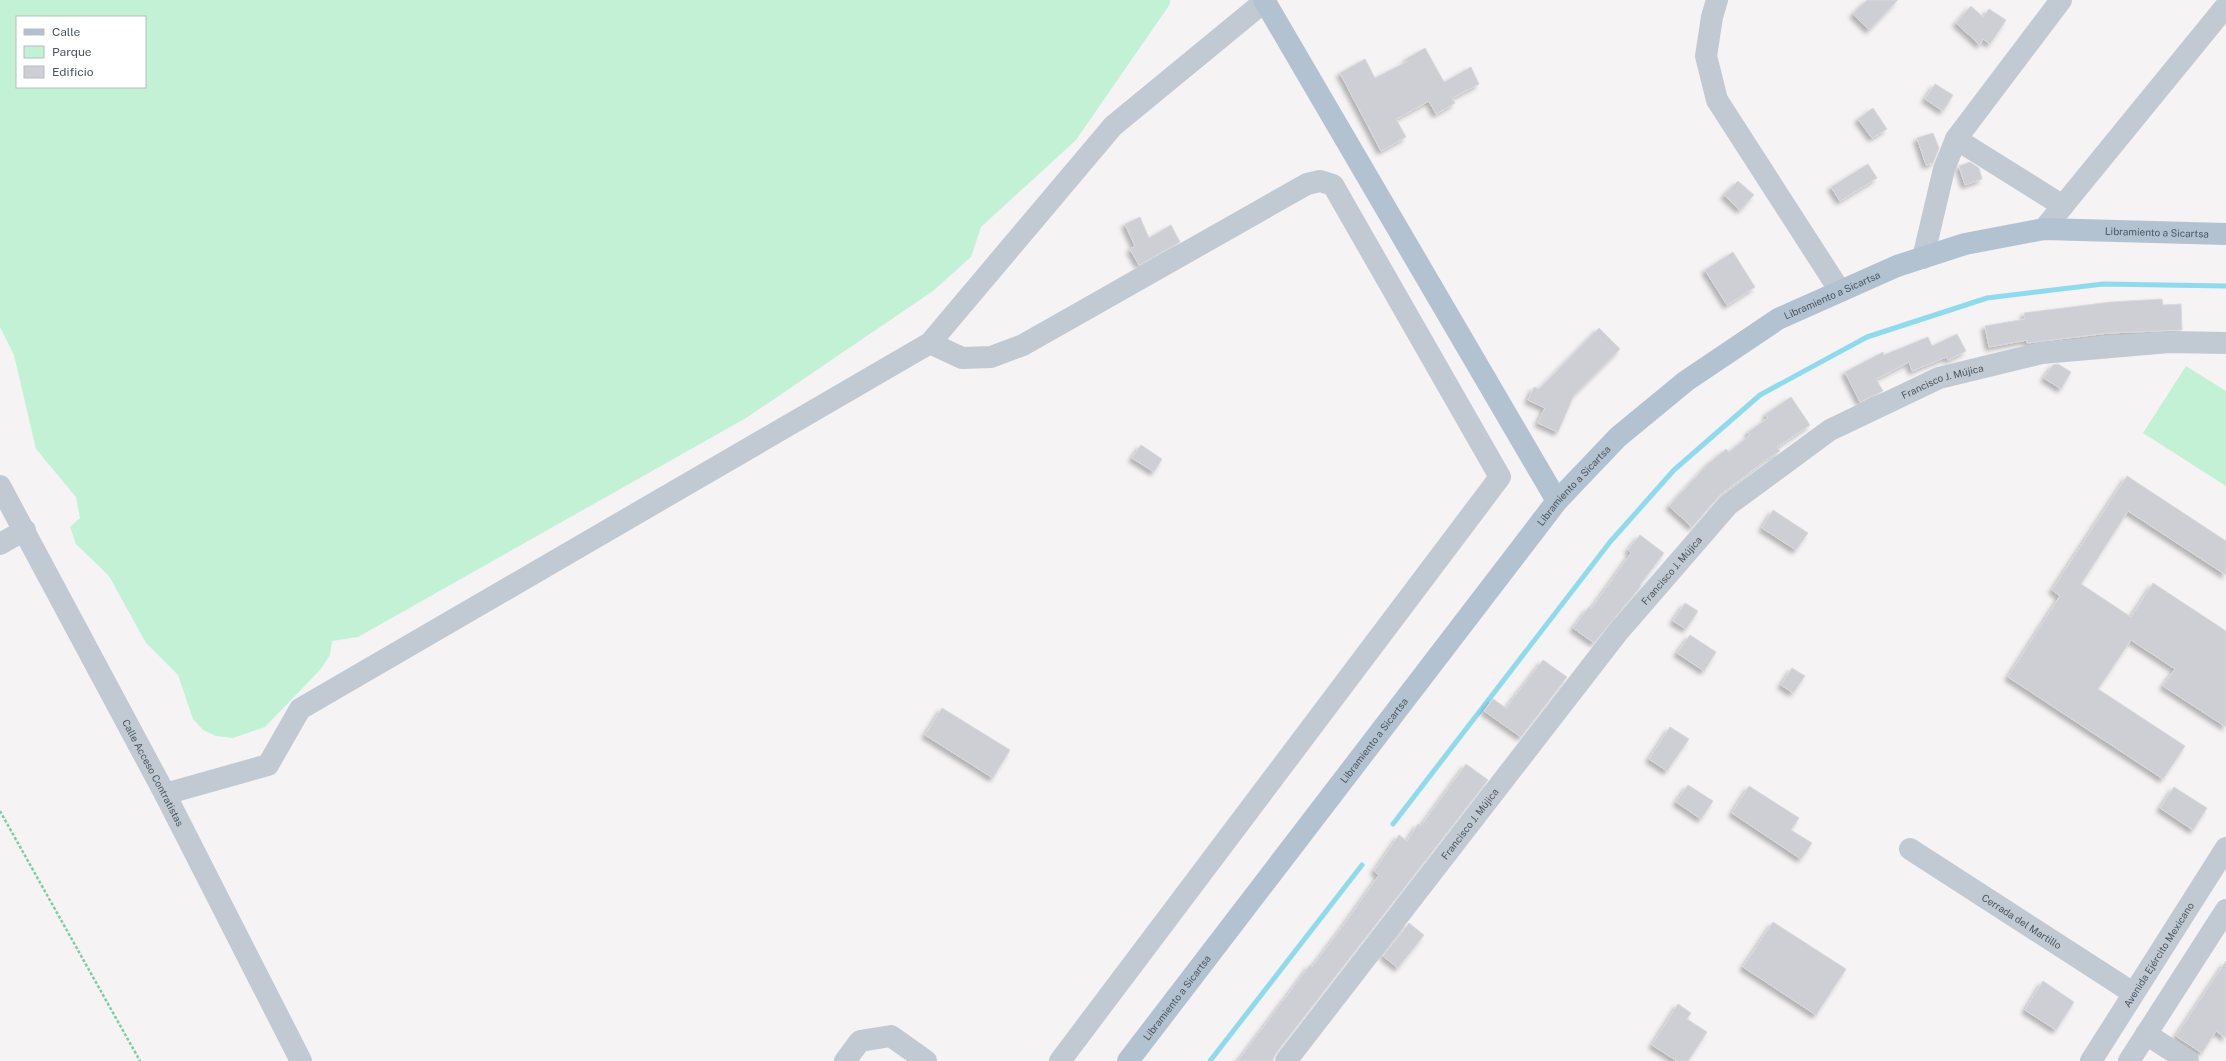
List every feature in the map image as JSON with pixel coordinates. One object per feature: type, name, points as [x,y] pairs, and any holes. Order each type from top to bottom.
[{"type":"main road","points":[[1264,1],[1557,501]]},
{"type":"main road","name":"Libramiento a Sicartsa","points":[[1128,1061],[1557,501],[1618,438],[1686,381],[1778,319],[1897,266],[1965,244],[2044,229],[2226,234]]},
{"type":"street","points":[[1717,0],[1706,56],[1718,100],[1840,291]]},
{"type":"street","points":[[1923,258],[1944,169],[1956,139],[2061,0]]},
{"type":"street","points":[[165,794],[268,765],[300,709],[930,343],[1113,126],[1264,1]]},
{"type":"street","points":[[2044,229],[2226,6]]},
{"type":"street","points":[[1956,139],[2063,206]]},
{"type":"street","points":[[930,343],[962,358],[991,357],[1023,345],[1307,184],[1320,181],[1333,185],[1500,477],[1060,1061]]},
{"type":"street","name":"Francisco J. Mújica","points":[[1286,1061],[1618,632],[1728,505],[1830,430],[1939,378],[2042,353],[2169,342],[2226,343]]},
{"type":"street","name":"Calle Acceso Contratistas","points":[[0,486],[25,530],[165,794],[301,1061]]},
{"type":"street","points":[[0,544],[25,530]]},
{"type":"street","name":"Avenida Ejército Mexicano","points":[[2091,1061],[2226,848]]},
{"type":"street","name":"Cerrada del Martillo","points":[[1910,849],[2133,993]]},
{"type":"street","points":[[2129,1061],[2226,910]]},
{"type":"street","points":[[2146,1034],[2188,1061]]},
{"type":"street","points":[[845,1061],[860,1041],[891,1036],[926,1061]]},
{"type":"path","points":[[0,811],[140,1061]]},
{"type":"green space","points":[[0,0],[1170,0],[1170,4],[1076,140],[981,227],[971,257],[933,291],[746,418],[358,637],[332,641],[330,655],[320,670],[265,727],[233,738],[216,736],[203,730],[193,719],[178,675],[146,643],[109,576],[76,544],[70,527],[80,518],[76,497],[36,449],[14,355],[0,327]]},
{"type":"green space","points":[[2186,366],[2226,391],[2226,486],[2143,433]]},
{"type":"building","points":[[1867,0],[1898,0],[1869,30],[1853,14]]},
{"type":"building","points":[[1971,6],[1983,17],[1989,9],[2006,20],[1990,44],[1983,39],[1980,45],[1956,23]]},
{"type":"building","points":[[1425,48],[1444,82],[1471,67],[1479,84],[1452,98],[1455,103],[1436,114],[1429,101],[1396,119],[1406,137],[1381,151],[1340,73],[1365,59],[1375,78],[1408,61],[1406,59]]},
{"type":"building","points":[[1935,84],[1953,95],[1943,111],[1925,99]]},
{"type":"building","points":[[1873,108],[1887,129],[1872,138],[1858,119]]},
{"type":"building","points":[[1933,133],[1939,148],[1933,163],[1926,165],[1917,138]]},
{"type":"building","points":[[1970,162],[1979,168],[1982,179],[1965,185],[1959,166]]},
{"type":"building","points":[[1868,164],[1877,178],[1840,201],[1831,187]]},
{"type":"building","points":[[1738,181],[1754,195],[1740,210],[1724,195]]},
{"type":"building","points":[[1140,217],[1149,238],[1171,225],[1180,242],[1139,265],[1130,249],[1135,246],[1125,224]]},
{"type":"building","points":[[1733,252],[1755,287],[1727,305],[1705,270]]},
{"type":"building","points":[[2162,299],[2163,305],[2181,304],[2182,330],[2108,333],[2027,343],[2027,340],[1989,347],[1985,326],[2025,319],[2024,313],[2111,302]]},
{"type":"building","points":[[1599,328],[1620,349],[1574,395],[1558,432],[1538,423],[1545,408],[1528,400],[1534,387],[1539,389]]},
{"type":"building","points":[[1957,334],[1966,351],[1948,360],[1946,357],[1912,371],[1909,362],[1876,379],[1883,391],[1860,402],[1845,372],[1883,352],[1884,355],[1928,337],[1932,346]]},
{"type":"building","points":[[2058,364],[2071,372],[2061,389],[2044,378],[2053,365]]},
{"type":"building","points":[[1791,397],[1810,425],[1777,447],[1780,451],[1767,459],[1720,495],[1692,527],[1669,506],[1708,464],[1726,449],[1729,452],[1750,435],[1748,432],[1768,418],[1766,414]]},
{"type":"building","points":[[1141,445],[1162,459],[1154,472],[1132,458]]},
{"type":"building","points":[[2127,476],[2226,541],[2226,575],[2128,511],[2081,584],[2131,617],[2153,583],[2226,631],[2226,727],[2163,686],[2175,669],[2131,640],[2098,689],[2185,746],[2163,779],[2008,677],[2060,596],[2052,590]]},
{"type":"building","points":[[1773,510],[1808,533],[1796,550],[1762,528]]},
{"type":"building","points":[[1640,535],[1664,553],[1640,585],[1641,586],[1594,643],[1573,628],[1589,607],[1591,609],[1631,553],[1628,550]]},
{"type":"building","points":[[1685,603],[1698,611],[1686,629],[1673,621]]},
{"type":"building","points":[[1690,635],[1716,652],[1704,671],[1677,653]]},
{"type":"building","points":[[1543,660],[1567,677],[1521,737],[1484,711],[1493,699],[1506,708]]},
{"type":"building","points":[[1792,668],[1805,676],[1793,693],[1781,685]]},
{"type":"building","points":[[942,708],[1010,750],[993,778],[925,735]]},
{"type":"building","points":[[1670,727],[1689,739],[1667,771],[1649,759]]},
{"type":"building","points":[[1466,764],[1488,780],[1276,1053],[1272,1061],[1238,1061],[1310,965],[1312,967],[1343,926],[1379,875],[1374,871],[1399,835],[1407,841],[1418,824],[1421,826]]},
{"type":"building","points":[[1688,785],[1713,801],[1701,819],[1676,802]]},
{"type":"building","points":[[1749,786],[1799,818],[1791,830],[1812,843],[1801,859],[1732,813]]},
{"type":"building","points":[[2174,787],[2207,808],[2193,830],[2160,808]]},
{"type":"building","points":[[1773,922],[1846,969],[1816,1015],[1743,967]]},
{"type":"building","points":[[1409,923],[1424,935],[1398,968],[1383,956]]},
{"type":"building","points":[[2226,961],[2226,1038],[2216,1031],[2202,1053],[2176,1036]]},
{"type":"building","points":[[2043,981],[2074,1002],[2056,1030],[2025,1010]]},
{"type":"building","points":[[1678,1004],[1691,1013],[1687,1019],[1707,1032],[1688,1061],[1677,1061],[1652,1045]]},
{"type":"waterway","points":[[1393,824],[1610,542],[1674,470],[1760,395],[1867,337],[1987,298],[2103,284],[2226,286]]},
{"type":"waterway","points":[[1210,1061],[1362,865]]}]
